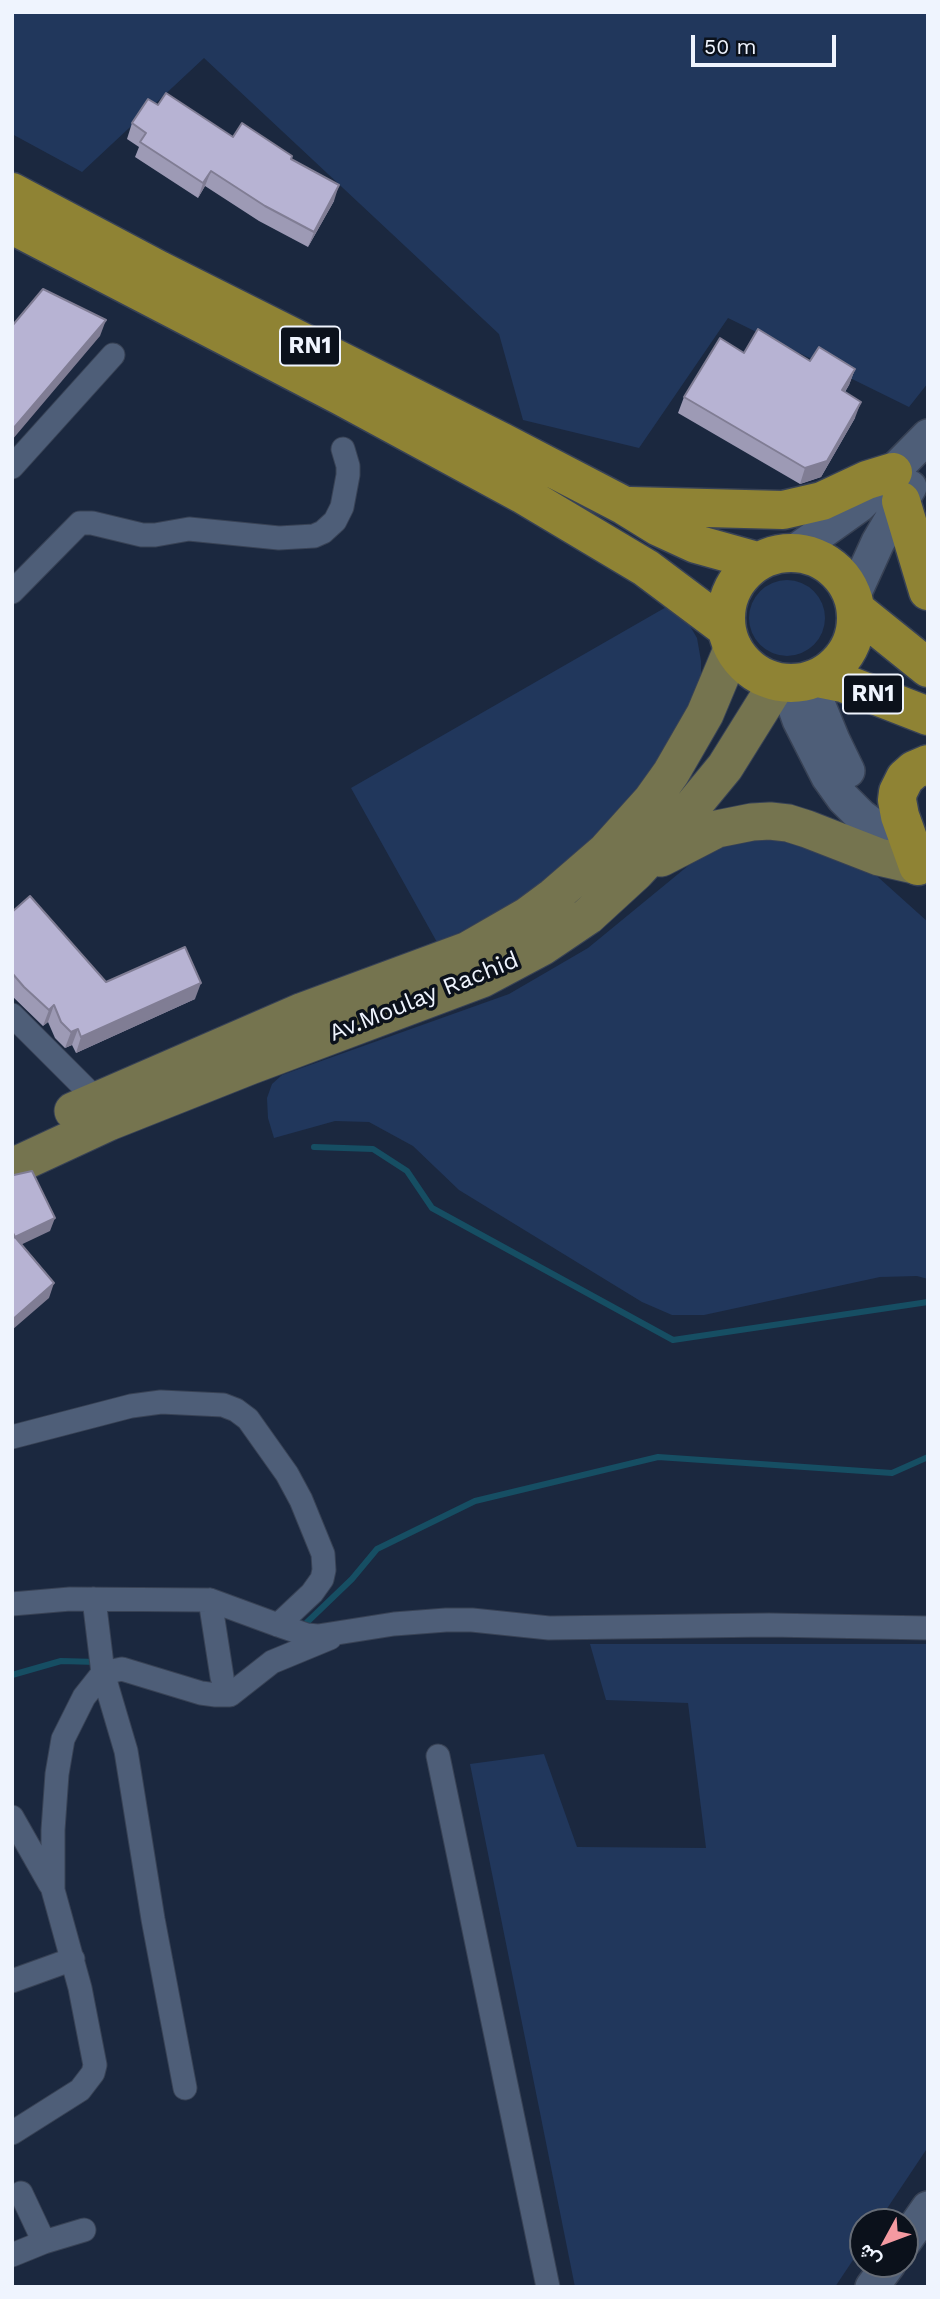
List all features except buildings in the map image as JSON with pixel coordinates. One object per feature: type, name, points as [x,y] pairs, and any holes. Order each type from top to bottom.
[{"type":"highway","name":"RN1","points":[[12,192],[696,544],[757,561],[775,554],[794,552],[813,556],[831,565],[844,580],[855,603],[928,668]]},
{"type":"highway","name":"RN1","points":[[12,225],[341,396],[522,494],[646,568],[729,638],[744,663],[760,675],[798,681],[843,683],[928,716]]},
{"type":"highway","points":[[625,506],[783,510],[822,501],[867,480],[907,478],[928,591]]},
{"type":"highway","points":[[729,638],[726,609],[731,590],[742,574],[757,561]]},
{"type":"highway","name":"RN1","points":[[798,681],[832,669],[844,657],[852,643],[856,626],[855,603]]},
{"type":"highway","points":[[923,870],[900,816],[897,800],[905,778],[914,770],[928,764]]},
{"type":"main road","name":"Av.Moulay Rachid","points":[[12,1167],[103,1111],[303,1011],[468,950],[498,934],[554,896],[629,827],[671,773],[705,714],[729,638]]},
{"type":"main road","name":"Av.Moulay Rachid","points":[[12,1140],[250,1066],[482,979],[532,953],[587,916],[636,872],[704,794],[744,738],[798,681]]},
{"type":"main road","points":[[636,872],[718,829],[770,821],[807,829],[879,857],[923,870]]},
{"type":"street","points":[[12,467],[113,355]]},
{"type":"street","points":[[855,603],[878,542],[928,436]]},
{"type":"street","points":[[12,592],[76,525],[85,522],[155,535],[189,528],[279,538],[323,533],[335,521],[342,507],[348,475],[343,449]]},
{"type":"street","points":[[794,552],[907,478]]},
{"type":"street","points":[[798,681],[799,720],[828,777],[843,798],[861,816],[923,870]]},
{"type":"street","points":[[12,1015],[103,1111]]},
{"type":"street","points":[[12,1437],[131,1406],[162,1402],[223,1405],[236,1410],[256,1429],[287,1474],[323,1554],[322,1579],[281,1626]]},
{"type":"street","points":[[94,1600],[103,1674],[126,1751],[153,1919],[185,2088]]},
{"type":"street","points":[[12,1604],[94,1600],[210,1600],[281,1626],[318,1636],[394,1624],[446,1620],[549,1628],[769,1625],[928,1628]]},
{"type":"street","points":[[210,1600],[222,1677]]},
{"type":"street","points":[[53,1890],[54,1800],[64,1739],[84,1697],[103,1674],[122,1669],[201,1693],[230,1695],[272,1662],[340,1633]]},
{"type":"street","points":[[438,1756],[548,2287]]},
{"type":"street","points":[[12,1817],[53,1890],[73,1959],[95,2064],[93,2073],[80,2090],[12,2133]]},
{"type":"street","points":[[12,1981],[73,1959]]},
{"type":"street","points":[[15,2188],[44,2242]]},
{"type":"street","points":[[12,2255],[84,2230]]},
{"type":"shaded area","points":[[12,12],[928,12],[928,383],[909,407],[728,318],[639,448],[523,420],[499,334],[204,58],[82,172],[12,134]]},
{"type":"shaded area","points":[[780,580],[794,580],[808,586],[819,597],[825,618],[822,633],[814,645],[794,656],[780,656],[766,650],[755,639],[749,625],[749,611],[755,597],[766,586]]},
{"type":"shaded area","points":[[668,606],[687,621],[697,638],[701,661],[701,681],[686,725],[608,830],[533,892],[438,944],[351,788]]},
{"type":"shaded area","points":[[765,833],[859,860],[928,922],[928,1279],[917,1276],[880,1277],[704,1315],[672,1315],[642,1302],[459,1190],[413,1146],[369,1122],[335,1121],[274,1138],[268,1118],[267,1098],[272,1084],[282,1075],[509,994],[588,948],[711,847]]},
{"type":"shaded area","points":[[590,1644],[928,1644],[928,2147],[887,2208],[849,2208],[849,2266],[835,2287],[575,2287],[470,1764],[544,1754],[577,1847],[706,1848],[688,1703],[606,1700]]},
{"type":"waterway","points":[[314,1147],[373,1149],[407,1171],[432,1208],[673,1340],[928,1302]]},
{"type":"waterway","points":[[301,1628],[352,1579],[377,1549],[475,1501],[658,1457],[892,1473],[928,1457]]},
{"type":"waterway","points":[[12,1675],[61,1661],[97,1662]]}]
